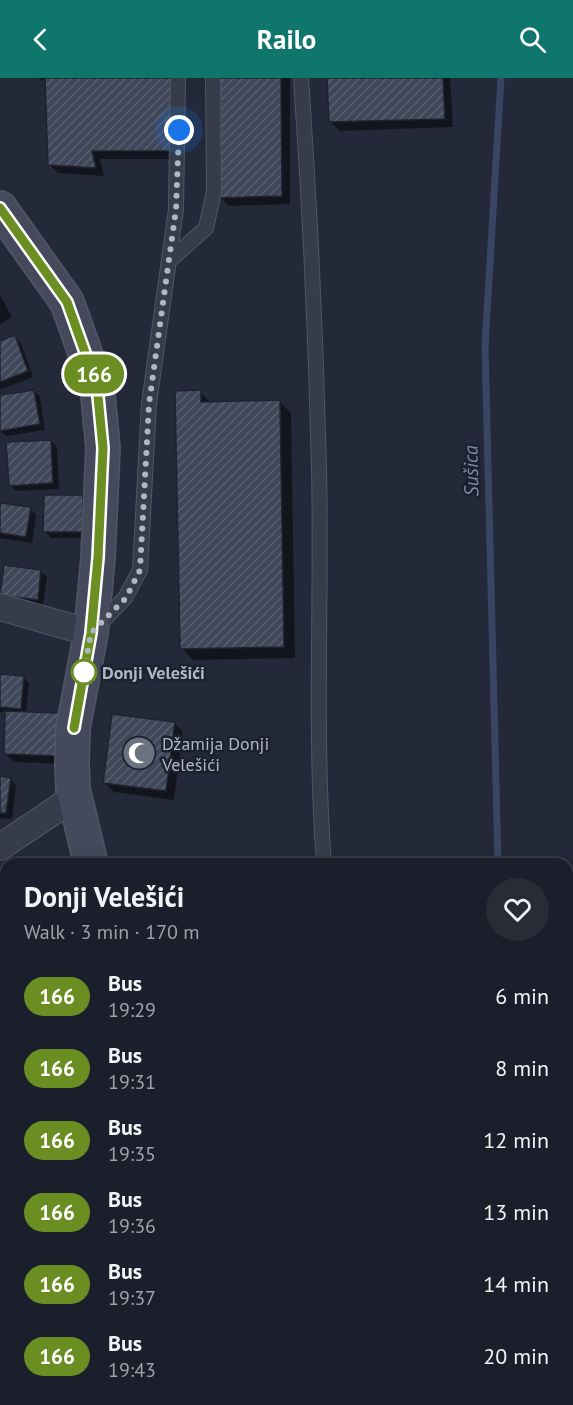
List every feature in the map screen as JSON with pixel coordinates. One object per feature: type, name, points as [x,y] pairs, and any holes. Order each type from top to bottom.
[{"type":"street","points":[[0,208],[67,302],[97,386],[103,448],[98,558],[91,633],[74,728],[72,764],[75,797],[90,858]]},
{"type":"street","points":[[0,607],[91,633]]},
{"type":"street","points":[[0,847],[75,797]]},
{"type":"lane","points":[[91,633],[126,598],[140,570],[149,404],[176,209],[178,78]]},
{"type":"lane","points":[[169,261],[206,228],[214,191],[213,78]]},
{"type":"lane","points":[[301,78],[310,202],[319,470],[317,643],[324,858]]},
{"type":"building","points":[[45,78],[175,78],[172,151],[92,151],[96,168],[48,165]]},
{"type":"building","points":[[218,78],[281,78],[282,196],[218,198]]},
{"type":"building","points":[[327,78],[443,78],[445,119],[329,122]]},
{"type":"building","points":[[15,335],[28,371],[0,382],[0,341]]},
{"type":"building","points":[[34,390],[40,424],[0,431],[0,395]]},
{"type":"building","points":[[201,390],[201,402],[280,400],[284,647],[180,649],[175,391]]},
{"type":"building","points":[[51,440],[53,483],[9,486],[6,442]]},
{"type":"building","points":[[44,495],[83,495],[82,532],[43,532]]},
{"type":"building","points":[[0,503],[31,507],[26,537],[0,533]]},
{"type":"building","points":[[4,565],[41,570],[38,600],[0,595]]},
{"type":"building","points":[[0,674],[24,676],[21,709],[0,707]]},
{"type":"building","points":[[5,711],[59,713],[57,756],[4,754]]},
{"type":"building","name":"Džamija Donji Velešići","points":[[112,714],[175,722],[166,791],[103,783]]},
{"type":"building","points":[[0,776],[11,778],[6,813],[0,813]]},
{"type":"waterway","name":"Sušica","points":[[498,858],[485,346],[501,78]]},
{"type":"bus line","name":"166","points":[[0,208],[67,302],[84,344],[97,386],[103,448],[98,558],[91,633],[74,728]]},
{"type":"place","name":"Donji Velešići","points":[[84,672]]},
{"type":"place","name":"Džamija Donji Velešići","points":[[139,753]]},
{"type":"route","points":[[84,672],[91,633],[126,598],[140,570],[149,404],[176,209],[179,130]]}]
